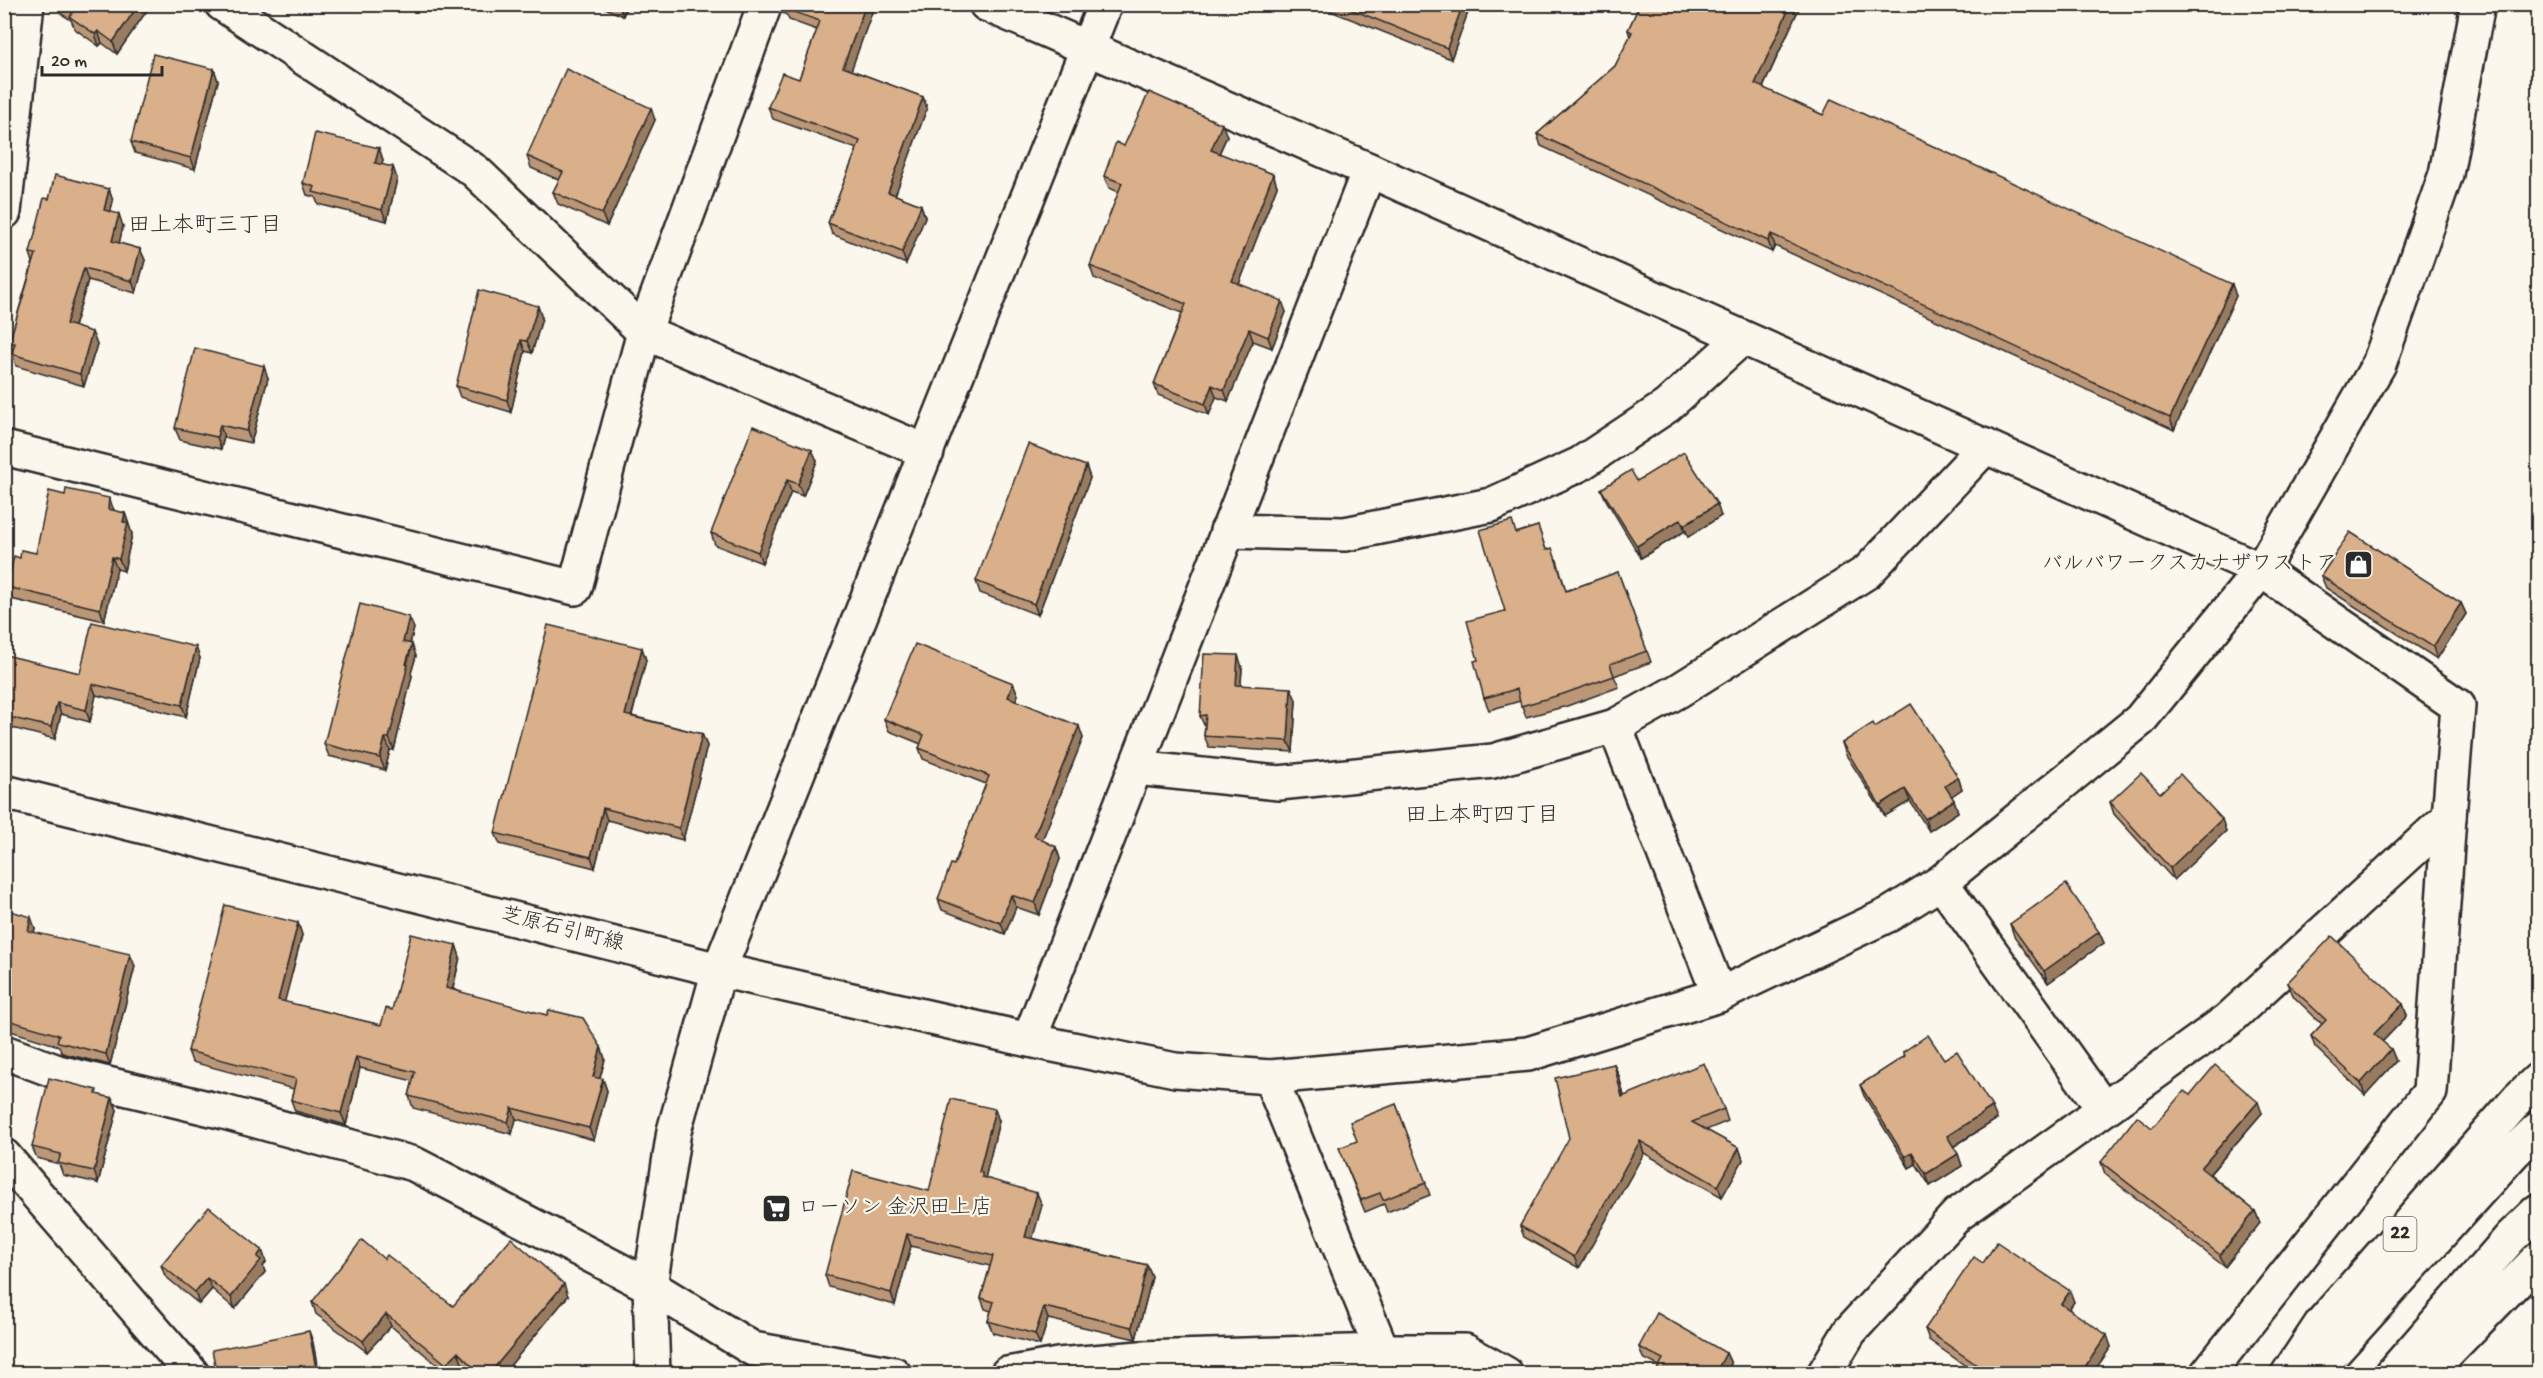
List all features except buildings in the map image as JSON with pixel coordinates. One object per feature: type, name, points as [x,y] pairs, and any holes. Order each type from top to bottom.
[{"type":"street","points":[[4,212],[27,4]]},
{"type":"street","points":[[222,4],[475,171],[644,332],[927,452]]},
{"type":"street","points":[[4,448],[575,588],[644,332],[765,4]]},
{"type":"street","points":[[986,4],[1368,170],[2262,570],[2458,706],[2448,817],[2430,1092],[2207,1374]]},
{"type":"street","points":[[653,1374],[650,1286],[674,1131],[719,970],[1105,4]]},
{"type":"street","name":"芝原石引町線","points":[[4,792],[719,970],[1029,1040],[1175,1070],[1270,1077],[1528,1054],[1719,995],[1890,914],[1941,882],[2140,720],[2262,570],[2379,364],[2446,174],[2478,4]]},
{"type":"street","points":[[1029,1040],[1368,170]]},
{"type":"street","points":[[1227,531],[1345,534],[1491,505],[1580,464],[1667,406],[1742,338]]},
{"type":"street","points":[[1136,768],[1279,783],[1493,761],[1615,726],[1678,691],[1867,572],[1986,446]]},
{"type":"street","points":[[1615,726],[1719,995]]},
{"type":"street","points":[[1824,1374],[1850,1331],[1957,1215],[2228,1020],[2448,817]]},
{"type":"street","points":[[1941,882],[2103,1108]]},
{"type":"street","points":[[4,1052],[58,1072],[235,1115],[414,1164],[650,1286],[753,1349],[894,1374]]},
{"type":"street","points":[[1270,1077],[1387,1362]]},
{"type":"street","name":"22","points":[[2288,1374],[2322,1323],[2528,1090]]},
{"type":"street","name":"22","points":[[2314,1374],[2514,1152],[2538,1129]]},
{"type":"street","points":[[4,1156],[192,1374]]},
{"type":"street","points":[[2392,1374],[2511,1237],[2538,1211]]},
{"type":"street","points":[[2426,1374],[2538,1259]]},
{"type":"street","points":[[1006,1374],[1058,1365],[1387,1362],[1465,1351],[1506,1374]]},
{"type":"place","name":"バルバワークスカナザワストア","points":[[2358,565]]},
{"type":"place","name":"ローソン 金沢田上店","points":[[777,1209]]},
{"type":"district","name":"田上本町三丁目","points":[[205,227]]},
{"type":"district","name":"田上本町四丁目","points":[[1482,817]]}]
